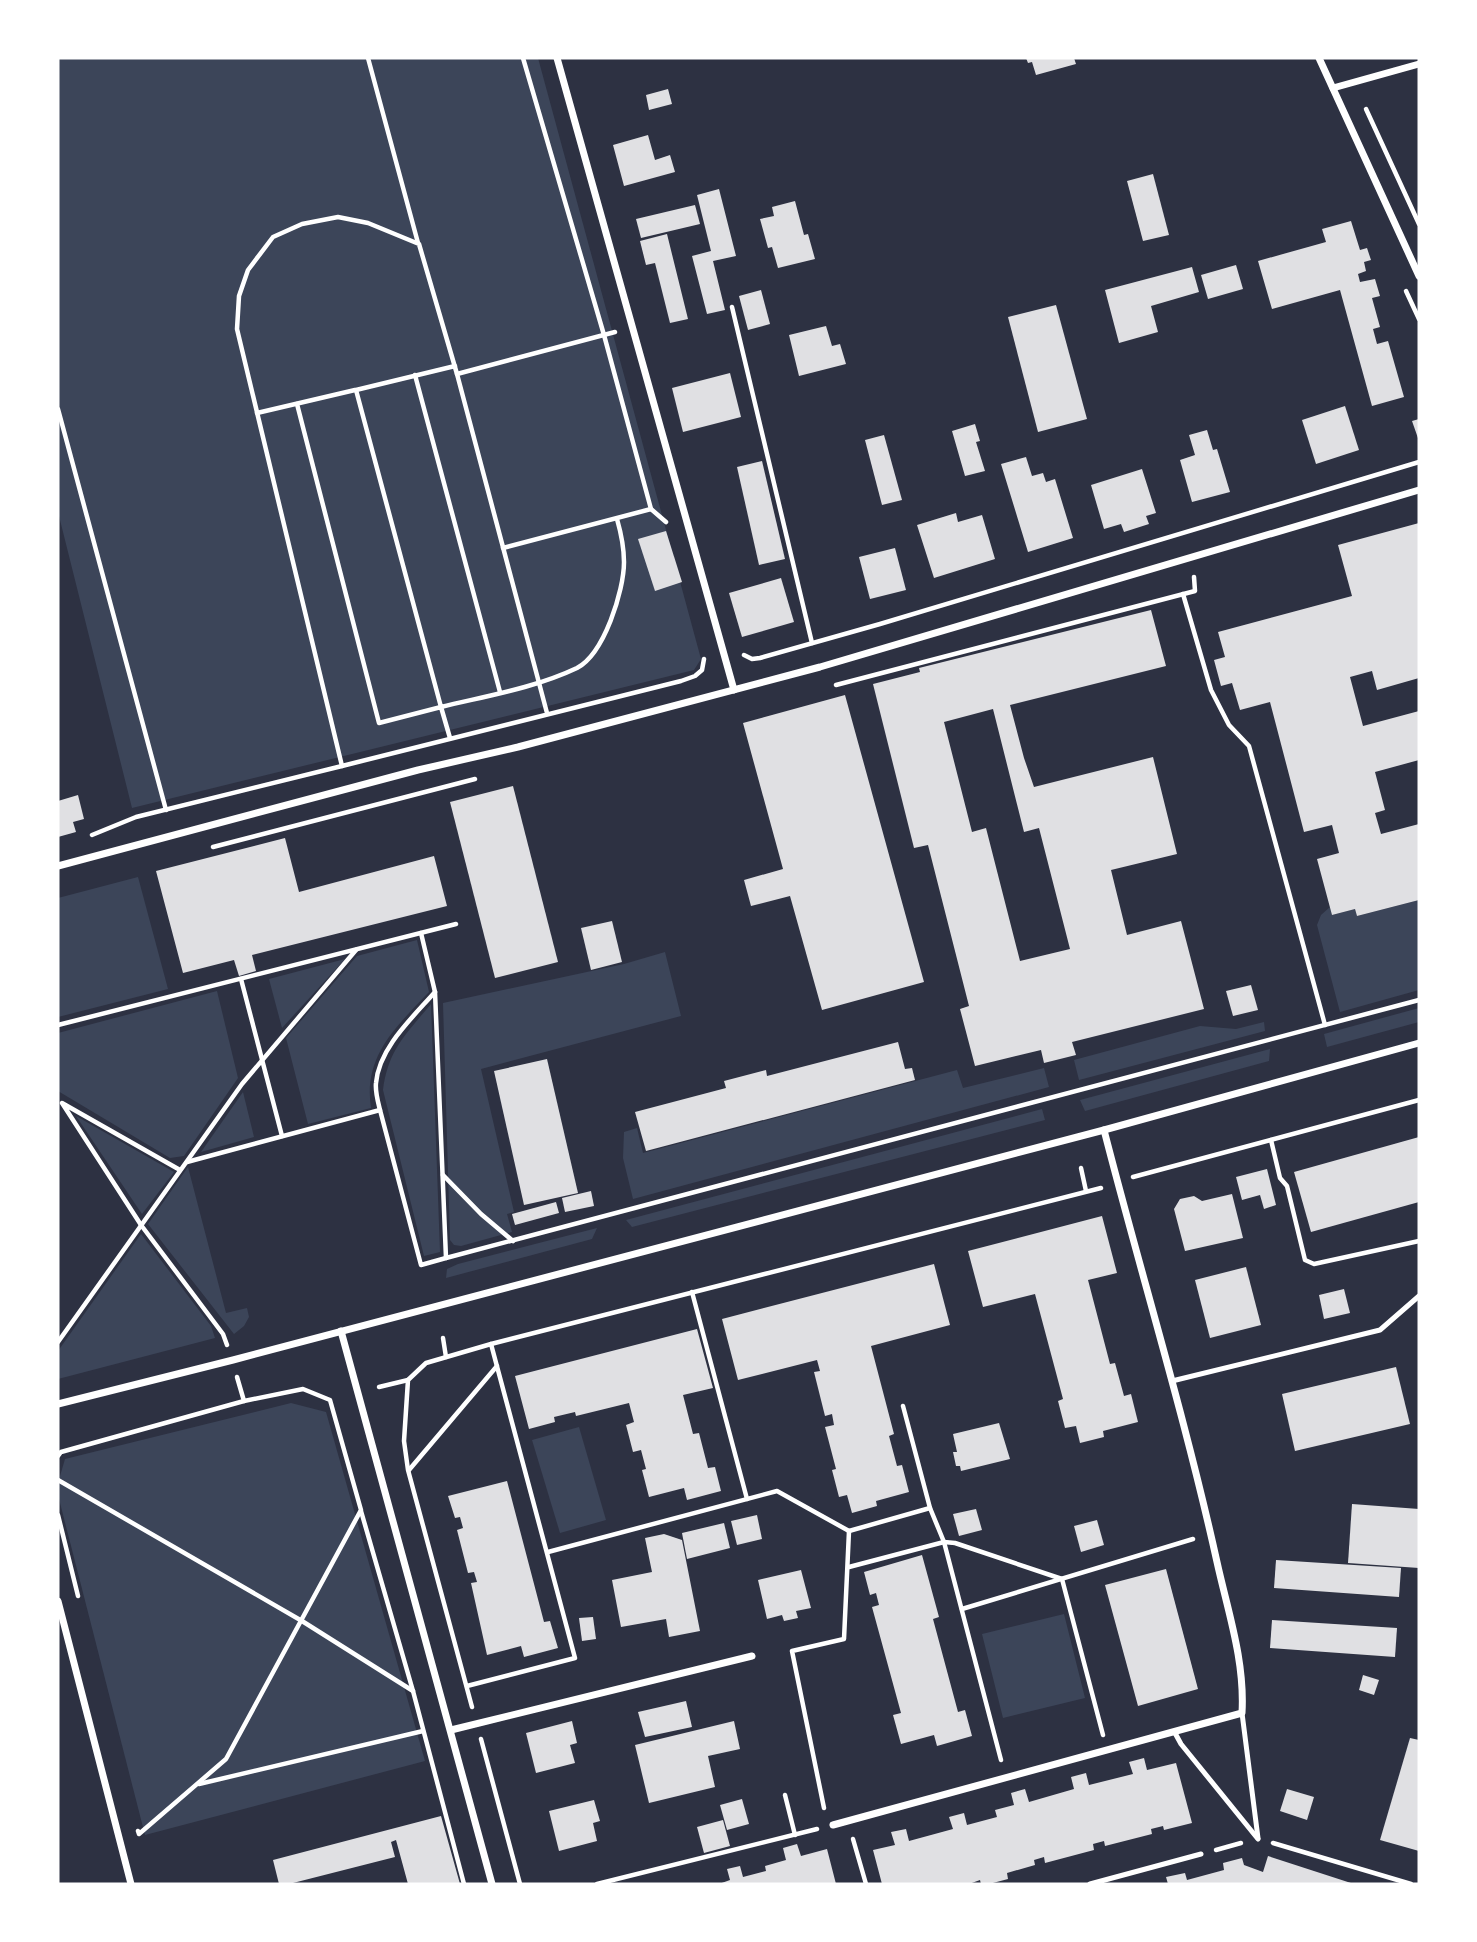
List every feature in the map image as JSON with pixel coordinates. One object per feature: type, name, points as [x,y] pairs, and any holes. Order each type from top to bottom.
[{"type":"street","points":[[557,58],[734,690]]},
{"type":"street","points":[[1319,58],[1419,276]]},
{"type":"street","points":[[1333,89],[1419,64]]},
{"type":"street","points":[[58,866],[820,667],[1419,490]]},
{"type":"street","points":[[58,1404],[1104,1130],[1419,1042]]},
{"type":"street","points":[[831,1826],[1242,1713],[1244,1685],[1238,1650],[1199,1481],[1104,1130]]},
{"type":"street","points":[[341,1331],[492,1884]]},
{"type":"street","points":[[58,1601],[131,1884]]},
{"type":"street","points":[[451,1730],[752,1656]]},
{"type":"lane","points":[[1171,1381],[1380,1330],[1419,1296]]},
{"type":"lane","points":[[1242,1713],[1258,1839]]},
{"type":"lane","points":[[1175,1733],[1258,1839]]},
{"type":"lane","points":[[1090,1884],[1201,1854]]},
{"type":"path","points":[[369,58],[455,366],[547,713]]},
{"type":"path","points":[[503,548],[651,509],[604,335],[523,58]]},
{"type":"path","points":[[342,766],[237,329],[239,296],[248,270],[273,237],[302,224],[338,217],[368,223],[419,244]]},
{"type":"path","points":[[732,307],[820,667]]},
{"type":"path","points":[[457,374],[632,329]]},
{"type":"path","points":[[257,413],[455,366]]},
{"type":"path","points":[[415,375],[500,692]]},
{"type":"path","points":[[356,390],[450,738]]},
{"type":"path","points":[[297,404],[379,723],[538,682],[580,667],[601,643],[616,605],[624,564],[617,519]]},
{"type":"path","points":[[58,409],[166,810]]},
{"type":"path","points":[[738,647],[743,655],[752,659],[812,643],[1419,463]]},
{"type":"path","points":[[1183,594],[1211,690],[1229,725],[1249,746],[1325,1025]]},
{"type":"path","points":[[85,838],[136,817],[695,676],[702,670],[703,655]]},
{"type":"path","points":[[58,1025],[456,924]]},
{"type":"path","points":[[421,933],[435,992],[446,1258]]},
{"type":"path","points":[[58,1342],[262,1060],[356,950]]},
{"type":"path","points":[[241,979],[282,1136]]},
{"type":"path","points":[[435,992],[407,1023],[388,1051],[380,1066],[376,1085],[380,1110],[421,1265],[1419,1000]]},
{"type":"path","points":[[379,1387],[408,1380],[426,1363],[491,1344],[1086,1191],[1419,1100]]},
{"type":"path","points":[[60,1101],[180,1170]]},
{"type":"path","points":[[60,1101],[141,1225],[223,1334],[244,1401]]},
{"type":"path","points":[[186,1162],[380,1110]]},
{"type":"path","points":[[1271,1140],[1280,1178],[1287,1186],[1305,1260],[1314,1264],[1419,1241]]},
{"type":"path","points":[[1081,1168],[1086,1191]]},
{"type":"path","points":[[443,1174],[481,1214],[514,1241]]},
{"type":"path","points":[[692,1292],[747,1499]]},
{"type":"path","points":[[443,1338],[446,1357]]},
{"type":"path","points":[[467,1686],[575,1658],[491,1344]]},
{"type":"path","points":[[408,1471],[497,1366]]},
{"type":"path","points":[[408,1380],[404,1441],[408,1471],[520,1884]]},
{"type":"path","points":[[58,1456],[61,1452],[244,1401],[303,1389],[330,1400],[413,1691],[464,1884]]},
{"type":"path","points":[[903,1406],[930,1508],[944,1542],[1005,1778]]},
{"type":"path","points":[[58,1480],[302,1621],[413,1691]]},
{"type":"path","points":[[548,1552],[777,1491],[849,1531],[930,1508]]},
{"type":"path","points":[[135,1821],[139,1834],[226,1759],[360,1510]]},
{"type":"path","points":[[58,1515],[81,1608]]},
{"type":"path","points":[[597,1884],[831,1826],[792,1651],[844,1639],[849,1531]]},
{"type":"path","points":[[961,1609],[1193,1539]]},
{"type":"path","points":[[849,1567],[944,1542],[955,1543],[1062,1579]]},
{"type":"path","points":[[1062,1579],[1108,1750]]},
{"type":"path","points":[[197,1785],[423,1731]]},
{"type":"path","points":[[785,1795],[795,1835]]},
{"type":"path","points":[[848,1821],[866,1884]]},
{"type":"path","points":[[1201,1854],[1258,1839],[1411,1884]]},
{"type":"shaded area","points":[[58,58],[538,58],[701,659],[694,670],[132,808],[58,512]]},
{"type":"shaded area","points":[[138,877],[168,989],[58,1017],[58,898]]},
{"type":"shaded area","points":[[1419,900],[1419,990],[1340,1012],[1317,925],[1321,915],[1330,907],[1332,915],[1355,909],[1357,916]]},
{"type":"shaded area","points":[[417,940],[429,992],[394,1030],[377,1058],[372,1073],[371,1108],[308,1124],[286,1038],[357,956]]},
{"type":"shaded area","points":[[665,952],[681,1016],[481,1069],[514,1212],[507,1214],[512,1232],[461,1246],[454,1245],[450,1240],[443,1003],[624,964]]},
{"type":"shaded area","points":[[345,959],[282,1028],[269,979]]},
{"type":"shaded area","points":[[217,991],[238,1078],[184,1156],[170,1158],[58,1091],[58,1033]]},
{"type":"shaded area","points":[[431,1004],[440,1252],[424,1256],[383,1090],[394,1053]]},
{"type":"shaded area","points":[[1419,1008],[1419,1022],[1327,1047],[1324,1034]]},
{"type":"shaded area","points":[[1264,1022],[1265,1031],[1079,1080],[1074,1060],[1200,1026],[1236,1029]]},
{"type":"shaded area","points":[[1270,1049],[1269,1061],[1085,1111],[1080,1100]]},
{"type":"shaded area","points":[[1044,1068],[1049,1087],[633,1199],[623,1158],[624,1132],[637,1128],[643,1153],[957,1070],[963,1088]]},
{"type":"shaded area","points":[[243,1092],[254,1137],[201,1152]]},
{"type":"shaded area","points":[[1042,1109],[1045,1120],[632,1227],[626,1220]]},
{"type":"shaded area","points":[[76,1116],[174,1172],[142,1214]]},
{"type":"shaded area","points":[[188,1167],[226,1313],[247,1308],[249,1317],[244,1326],[234,1334],[148,1224]]},
{"type":"shaded area","points":[[597,1228],[592,1239],[446,1278],[447,1269],[458,1264]]},
{"type":"shaded area","points":[[141,1234],[211,1326],[215,1338],[58,1379],[58,1351]]},
{"type":"shaded area","points":[[291,1403],[326,1412],[425,1761],[145,1835],[58,1495],[58,1483],[65,1459]]},
{"type":"shaded area","points":[[579,1427],[606,1520],[560,1533],[532,1440]]},
{"type":"shaded area","points":[[1064,1614],[1085,1698],[1003,1718],[982,1634]]},
{"type":"building","points":[[1026,58],[1074,58],[1076,64],[1036,75],[1032,62],[1028,63]]},
{"type":"building","points":[[668,89],[672,104],[649,110],[646,95]]},
{"type":"building","points":[[648,135],[655,160],[670,155],[675,172],[624,186],[613,145]]},
{"type":"building","points":[[1153,174],[1169,235],[1143,241],[1127,181]]},
{"type":"building","points":[[719,189],[736,256],[713,261],[725,310],[707,314],[692,256],[711,251],[697,195]]},
{"type":"building","points":[[795,201],[804,235],[808,234],[815,259],[778,268],[772,247],[768,248],[760,219],[774,216],[772,207]]},
{"type":"building","points":[[695,205],[700,224],[641,238],[636,219]]},
{"type":"building","points":[[1351,221],[1360,250],[1367,248],[1371,260],[1364,262],[1366,271],[1358,274],[1360,282],[1375,279],[1380,296],[1372,298],[1380,327],[1373,329],[1377,344],[1388,341],[1404,397],[1372,406],[1340,290],[1272,309],[1258,261],[1326,242],[1322,229]]},
{"type":"building","points":[[667,234],[688,319],[670,323],[655,263],[646,265],[640,241]]},
{"type":"building","points":[[1236,265],[1243,289],[1208,299],[1201,275]]},
{"type":"building","points":[[1192,267],[1199,292],[1151,306],[1158,332],[1119,343],[1105,290]]},
{"type":"building","points":[[761,290],[770,324],[748,330],[739,296]]},
{"type":"building","points":[[1056,305],[1087,419],[1038,432],[1008,317]]},
{"type":"building","points":[[826,326],[832,346],[840,344],[846,364],[799,376],[789,335]]},
{"type":"building","points":[[730,373],[741,417],[683,432],[672,388]]},
{"type":"building","points":[[1345,406],[1359,450],[1316,464],[1302,420]]},
{"type":"building","points":[[1419,419],[1419,441],[1412,421]]},
{"type":"building","points":[[975,424],[980,441],[976,442],[985,471],[965,476],[952,431]]},
{"type":"building","points":[[1207,430],[1213,450],[1217,449],[1230,492],[1192,502],[1180,460],[1195,455],[1189,435]]},
{"type":"building","points":[[884,435],[902,500],[882,505],[865,440]]},
{"type":"building","points":[[1026,457],[1032,476],[1043,473],[1046,482],[1055,479],[1073,538],[1028,552],[1001,464]]},
{"type":"building","points":[[762,461],[785,559],[759,565],[737,467]]},
{"type":"building","points":[[1142,469],[1156,513],[1146,516],[1149,524],[1124,532],[1121,524],[1104,529],[1091,485]]},
{"type":"building","points":[[956,513],[958,522],[982,515],[995,559],[934,578],[917,525]]},
{"type":"building","points":[[1419,523],[1419,678],[1377,690],[1372,671],[1350,677],[1363,726],[1419,711],[1419,760],[1375,772],[1385,810],[1375,813],[1381,834],[1419,824],[1419,900],[1357,916],[1355,909],[1332,915],[1317,859],[1339,853],[1332,825],[1304,832],[1270,702],[1240,710],[1232,683],[1221,686],[1214,660],[1225,657],[1218,632],[1352,596],[1338,545]]},
{"type":"building","points":[[666,531],[682,582],[655,591],[638,539]]},
{"type":"building","points":[[895,548],[906,590],[870,599],[859,557]]},
{"type":"building","points":[[781,578],[794,622],[742,637],[729,593]]},
{"type":"building","points":[[1151,610],[1166,666],[1010,705],[1034,787],[1153,757],[1177,854],[1111,870],[1127,935],[1181,921],[1204,1009],[1072,1042],[1076,1055],[1044,1063],[1041,1050],[975,1066],[960,1009],[969,1006],[928,845],[914,848],[873,684],[920,672],[919,668]],"holes":[[[993,709],[1024,832],[1039,828],[1070,949],[1020,961],[986,828],[972,832],[944,722]]]},
{"type":"building","points":[[845,695],[924,982],[822,1010],[790,896],[751,906],[744,880],[783,869],[743,723]]},
{"type":"building","points":[[513,786],[558,962],[495,978],[450,802]]},
{"type":"building","points":[[78,795],[84,819],[73,822],[76,832],[58,837],[58,801]]},
{"type":"building","points":[[285,838],[299,892],[434,856],[447,906],[252,955],[256,971],[239,976],[234,960],[183,973],[156,871]]},
{"type":"building","points":[[612,921],[622,962],[591,970],[581,928]]},
{"type":"building","points":[[1251,985],[1258,1010],[1233,1016],[1226,991]]},
{"type":"building","points":[[898,1042],[905,1069],[912,1068],[915,1080],[646,1151],[635,1112],[726,1088],[724,1081],[766,1070],[767,1076]]},
{"type":"building","points":[[547,1059],[578,1193],[524,1205],[494,1071]]},
{"type":"building","points":[[1419,1137],[1419,1202],[1311,1232],[1294,1172]]},
{"type":"building","points":[[1267,1169],[1276,1205],[1264,1209],[1260,1195],[1242,1200],[1236,1177]]},
{"type":"building","points":[[591,1191],[594,1206],[565,1212],[562,1198]]},
{"type":"building","points":[[1232,1194],[1243,1238],[1185,1251],[1174,1209],[1180,1199],[1194,1196],[1202,1201]]},
{"type":"building","points":[[556,1202],[559,1213],[515,1225],[512,1214]]},
{"type":"building","points":[[1102,1216],[1117,1273],[1088,1280],[1110,1364],[1115,1363],[1124,1396],[1131,1394],[1138,1422],[1103,1431],[1104,1437],[1080,1443],[1076,1426],[1065,1428],[1058,1401],[1063,1399],[1035,1294],[983,1307],[968,1251]]},
{"type":"building","points":[[934,1264],[950,1325],[871,1346],[894,1434],[889,1436],[897,1466],[902,1465],[909,1492],[876,1501],[877,1506],[852,1513],[847,1495],[839,1497],[832,1470],[836,1469],[825,1427],[834,1425],[832,1414],[825,1416],[814,1372],[820,1371],[817,1360],[738,1380],[722,1319]]},
{"type":"building","points":[[1246,1267],[1261,1325],[1210,1338],[1195,1280]]},
{"type":"building","points":[[1344,1289],[1350,1313],[1324,1319],[1319,1295]]},
{"type":"building","points":[[697,1329],[713,1388],[683,1395],[693,1434],[699,1433],[708,1468],[715,1467],[721,1491],[687,1500],[684,1488],[649,1497],[642,1470],[646,1469],[641,1450],[633,1452],[626,1425],[634,1422],[629,1403],[576,1416],[575,1412],[554,1417],[555,1422],[529,1429],[515,1376]]},
{"type":"building","points":[[1396,1367],[1410,1424],[1295,1451],[1282,1394]]},
{"type":"building","points":[[999,1423],[1010,1459],[961,1471],[960,1466],[956,1466],[953,1452],[957,1452],[953,1434]]},
{"type":"building","points":[[507,1481],[544,1622],[550,1621],[558,1648],[524,1657],[521,1646],[487,1655],[471,1583],[477,1582],[474,1572],[468,1573],[457,1530],[463,1528],[460,1517],[455,1518],[448,1496]]},
{"type":"building","points":[[1352,1504],[1419,1509],[1419,1568],[1348,1563]]},
{"type":"building","points":[[976,1509],[982,1530],[959,1536],[953,1514]]},
{"type":"building","points":[[757,1515],[762,1539],[737,1545],[731,1521]]},
{"type":"building","points":[[1097,1520],[1104,1545],[1081,1552],[1074,1526]]},
{"type":"building","points":[[724,1523],[730,1548],[687,1559],[682,1533]]},
{"type":"building","points":[[664,1534],[682,1540],[700,1631],[669,1637],[666,1619],[621,1627],[612,1580],[652,1572],[645,1538]]},
{"type":"building","points":[[922,1555],[939,1617],[933,1619],[958,1712],[965,1710],[972,1736],[937,1746],[934,1735],[901,1744],[893,1715],[901,1713],[872,1607],[879,1605],[876,1593],[870,1595],[864,1572]]},
{"type":"building","points":[[1276,1560],[1401,1568],[1399,1597],[1274,1588]]},
{"type":"building","points":[[1166,1569],[1198,1689],[1138,1706],[1105,1585]]},
{"type":"building","points":[[801,1570],[811,1608],[796,1611],[798,1618],[784,1621],[782,1615],[767,1619],[758,1580]]},
{"type":"building","points":[[593,1617],[596,1639],[582,1641],[579,1618]]},
{"type":"building","points":[[1272,1620],[1397,1628],[1395,1657],[1270,1648]]},
{"type":"building","points":[[1363,1675],[1379,1680],[1374,1695],[1359,1690]]},
{"type":"building","points":[[686,1701],[692,1727],[645,1737],[638,1712]]},
{"type":"building","points":[[572,1721],[577,1743],[570,1745],[575,1763],[536,1773],[526,1733]]},
{"type":"building","points":[[734,1721],[740,1749],[708,1756],[715,1787],[649,1803],[635,1745]]},
{"type":"building","points":[[1410,1738],[1419,1740],[1419,1851],[1380,1840]]},
{"type":"building","points":[[1144,1758],[1147,1770],[1176,1763],[1192,1823],[1164,1830],[1163,1826],[1151,1829],[1152,1834],[1105,1846],[1104,1841],[1093,1844],[1094,1850],[1045,1863],[1044,1857],[1034,1860],[1035,1865],[1007,1873],[1008,1879],[989,1884],[981,1884],[980,1880],[969,1884],[882,1884],[873,1850],[895,1845],[891,1832],[906,1829],[909,1841],[953,1829],[949,1817],[964,1813],[967,1825],[997,1817],[995,1810],[1014,1805],[1011,1793],[1025,1789],[1029,1802],[1074,1789],[1071,1777],[1086,1773],[1089,1785],[1133,1774],[1129,1762]]},
{"type":"building","points":[[1287,1789],[1314,1797],[1307,1820],[1280,1811]]},
{"type":"building","points":[[742,1799],[749,1824],[727,1830],[720,1805]]},
{"type":"building","points":[[594,1800],[600,1821],[593,1823],[597,1841],[559,1851],[549,1811]]},
{"type":"building","points":[[441,1816],[460,1884],[408,1884],[396,1840],[391,1842],[395,1857],[289,1884],[279,1884],[273,1860]]},
{"type":"building","points":[[723,1820],[730,1846],[704,1853],[697,1827]]},
{"type":"building","points":[[797,1844],[801,1856],[827,1849],[836,1884],[719,1884],[730,1880],[727,1869],[740,1866],[743,1877],[766,1871],[765,1866],[786,1860],[783,1848]]},
{"type":"building","points":[[1268,1856],[1354,1884],[1168,1884],[1166,1877],[1185,1873],[1187,1880],[1224,1870],[1223,1863],[1242,1858],[1244,1865],[1263,1872]]}]
